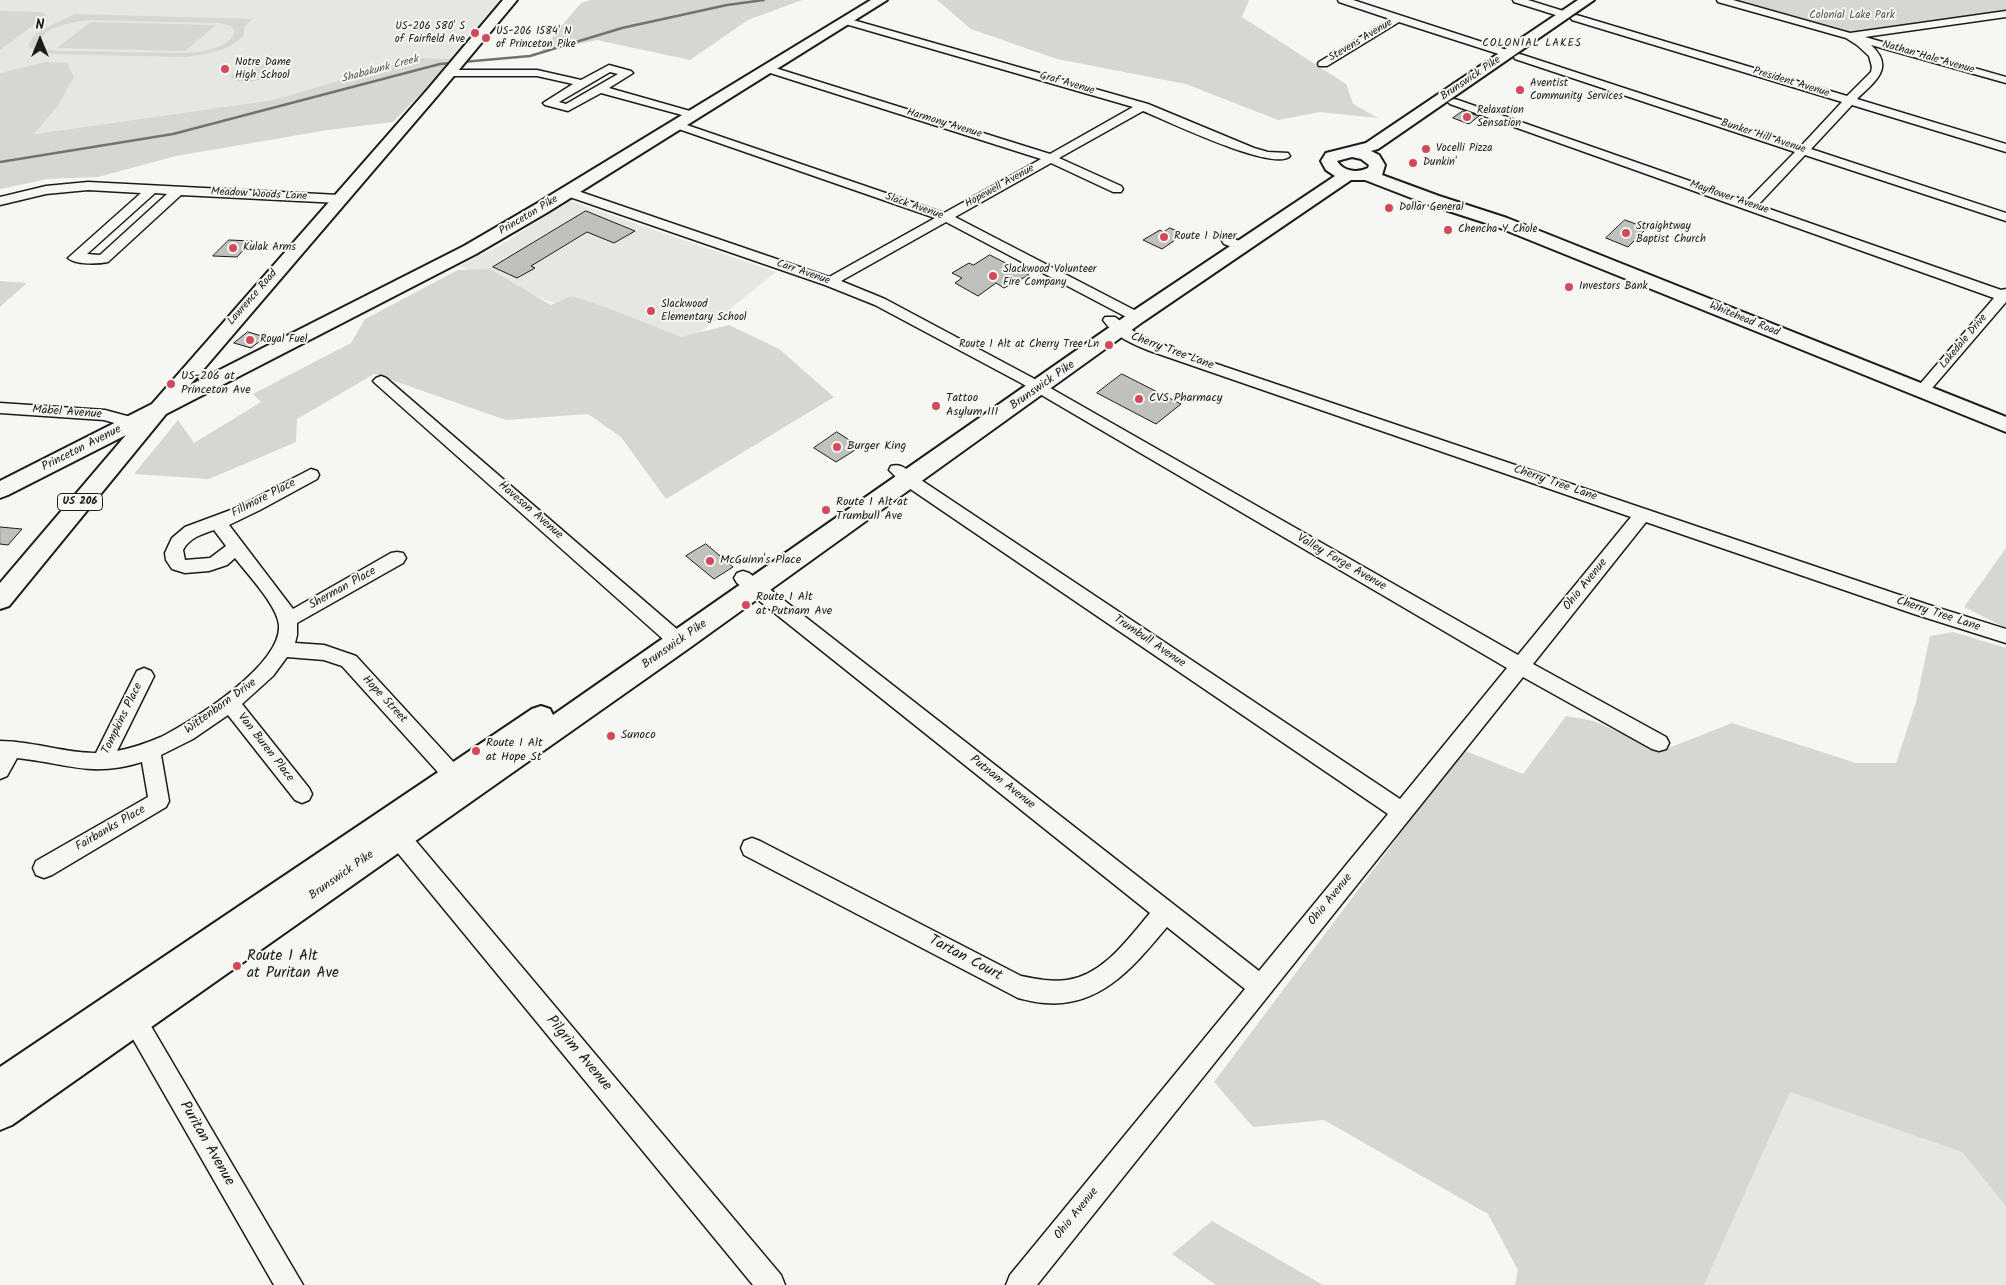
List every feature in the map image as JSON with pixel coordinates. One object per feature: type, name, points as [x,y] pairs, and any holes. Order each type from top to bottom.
[{"type":"main road","name":"Lawrence Road","points":[[0,600],[236,317],[456,65],[510,0]]},
{"type":"main road","name":"Princeton Pike","points":[[163,406],[465,252],[568,192],[880,0]]},
{"type":"main road","name":"Brunswick Pike","points":[[1571,16],[1587,0]]},
{"type":"main road","name":"Brunswick Pike","points":[[1374,168],[1384,153],[1514,56],[1571,16],[1601,0]]},
{"type":"main road","name":"Brunswick Pike","points":[[1235,244],[1281,206],[1318,180],[1331,167],[1329,161],[1332,156],[1372,146],[1514,56]]},
{"type":"main road","name":"Whitehead Road","points":[[1352,152],[1369,156],[1374,168],[1433,200],[1483,215],[2006,425]]},
{"type":"main road","points":[[1331,167],[1348,175],[1374,168]]},
{"type":"main road","name":"Brunswick Pike","points":[[0,1087],[130,1010],[673,637],[1123,320],[1235,244],[1348,175]]},
{"type":"main road","name":"Princeton Avenue","points":[[0,490],[163,406]]},
{"type":"main road","points":[[26,477],[88,457],[102,460],[104,474]]},
{"type":"main road","name":"Brunswick Pike","points":[[0,1113],[130,1010]]},
{"type":"street","name":"Bunker Hill Avenue","points":[[1343,0],[2006,217]]},
{"type":"street","name":"President Avenue","points":[[1518,0],[2006,148]]},
{"type":"street","name":"Nathan Hale Avenue","points":[[1722,0],[2006,80]]},
{"type":"street","points":[[1850,36],[2006,14]]},
{"type":"street","name":"Stevens Avenue","points":[[1323,64],[1398,18]]},
{"type":"street","points":[[1971,19],[1997,26]]},
{"type":"street","name":"Graf Avenue","points":[[846,21],[1144,106],[1250,151],[1268,156],[1284,156]]},
{"type":"street","points":[[1750,206],[1876,73],[1878,62],[1871,50],[1850,36]]},
{"type":"street","points":[[456,65],[536,72],[582,84]]},
{"type":"street","points":[[609,68],[627,73],[600,89],[568,108],[549,103],[609,68]]},
{"type":"street","name":"Harmony Avenue","points":[[768,69],[1050,158],[1117,190]]},
{"type":"street","points":[[600,89],[693,115]]},
{"type":"street","name":"Mayflower Avenue","points":[[1454,102],[2004,294]]},
{"type":"street","name":"Hopewell Avenue","points":[[830,282],[1144,106]]},
{"type":"street","name":"Slack Avenue","points":[[677,125],[945,217],[1123,320]]},
{"type":"street","name":"Meadow Woods Lane","points":[[0,202],[27,194],[88,186],[340,199]]},
{"type":"street","points":[[151,190],[75,258],[103,259],[178,191]]},
{"type":"street","name":"Carr Avenue","points":[[568,192],[830,282],[880,302],[1032,384]]},
{"type":"street","name":"Lakedale Drive","points":[[1922,391],[2004,294]]},
{"type":"street","name":"Cherry Tree Lane","points":[[1123,320],[1136,340],[1185,358],[1920,609],[2006,636]]},
{"type":"street","name":"Haveson Avenue","points":[[381,381],[673,637]]},
{"type":"street","name":"Valley Forge Avenue","points":[[1032,384],[1520,666],[1659,743]]},
{"type":"street","name":"Mabel Avenue","points":[[0,408],[105,415],[132,423]]},
{"type":"street","name":"Fillmore Place","points":[[236,547],[222,560],[200,567],[189,567],[176,562],[174,556],[174,549],[179,541],[197,528],[218,523],[311,475]]},
{"type":"street","name":"Trumbull Avenue","points":[[903,475],[1402,812]]},
{"type":"street","name":"Ohio Avenue","points":[[1020,1285],[1643,514]]},
{"type":"street","points":[[218,523],[284,609],[288,620]]},
{"type":"street","name":"Sherman Place","points":[[288,620],[397,558]]},
{"type":"street","name":"Putnam Avenue","points":[[749,584],[1261,987]]},
{"type":"street","name":"Wittenborn Drive","points":[[6,749],[48,754],[78,761],[121,759],[150,751],[191,730],[259,679],[271,667],[282,650],[287,638],[288,620]]},
{"type":"street","name":"Hope Street","points":[[282,650],[323,651],[338,655],[349,661],[460,782]]},
{"type":"street","name":"Tompkins Place","points":[[102,761],[144,676]]},
{"type":"street","name":"Van Buren Place","points":[[230,702],[302,794]]},
{"type":"street","points":[[0,770],[6,749]]},
{"type":"street","name":"Fairbanks Place","points":[[44,868],[159,802],[150,751]]},
{"type":"street","name":"Pilgrim Avenue","points":[[392,830],[771,1285]]},
{"type":"street","name":"Tartan Court","points":[[752,848],[1018,987],[1037,992],[1056,994],[1077,990],[1093,984],[1112,972],[1166,912]]},
{"type":"street","name":"Puritan Avenue","points":[[130,1010],[290,1285]]},
{"type":"shaded area","name":"Notre Dame High School","points":[[0,0],[503,0],[455,59],[423,58],[273,100],[33,134],[57,107],[45,62],[0,73]]},
{"type":"shaded area","name":"Slackwood Elementary School","points":[[570,201],[776,272],[677,351],[459,266],[499,246]]},
{"type":"shaded area","points":[[1790,1092],[1963,1152],[2006,1206],[2006,1285],[1704,1285]]},
{"type":"green space","points":[[591,0],[802,0],[748,20],[690,60],[597,40],[540,52],[581,3]]},
{"type":"green space","points":[[937,0],[1249,0],[1242,17],[1346,84],[1353,104],[1378,118],[1320,112],[1278,120],[1186,84],[1057,59],[971,29]]},
{"type":"green space","name":"Colonial Lake Park","points":[[1728,0],[2006,0],[2006,11],[1845,33]]},
{"type":"green space","points":[[0,11],[41,12],[47,15],[0,50]]},
{"type":"green space","points":[[74,14],[253,19],[244,26],[244,35],[232,45],[218,51],[187,57],[50,54],[36,52],[29,46],[35,35]],"holes":[[[88,20],[220,23],[231,26],[235,31],[228,41],[215,48],[186,53],[58,51],[46,49],[39,44],[41,38],[52,29]]]},
{"type":"green space","points":[[91,22],[216,25],[185,51],[57,48]]},
{"type":"green space","points":[[423,58],[455,59],[393,122],[328,130],[176,156],[98,177],[48,179],[0,189],[0,73],[45,62],[67,63],[74,77],[57,107],[34,134],[273,100]]},
{"type":"green space","points":[[264,63],[269,64],[265,67],[272,76],[268,78],[245,83],[231,78],[232,74],[259,67]]},
{"type":"green space","points":[[490,269],[551,305],[572,296],[681,337],[729,325],[779,349],[834,397],[666,499],[621,437],[588,414],[506,420],[374,374],[297,419],[296,442],[209,479],[134,474],[178,420],[194,443],[261,402],[253,394],[351,343],[365,319],[458,270]]},
{"type":"green space","points":[[0,281],[27,283],[0,307]]},
{"type":"green space","points":[[2006,548],[2006,628],[1964,607]]},
{"type":"green space","points":[[1953,632],[2006,648],[2006,1206],[1962,1152],[1790,1092],[1704,1285],[1515,1285],[1518,1270],[1488,1214],[1324,1120],[1253,1127],[1214,1082],[1463,750],[1523,774],[1566,716],[1594,721],[1661,751],[1732,723],[1856,763],[1896,763],[1916,702],[1930,636]]},
{"type":"green space","points":[[1212,1221],[1323,1285],[1216,1285],[1172,1254]]},
{"type":"building","name":"Relaxation Sensation","points":[[1463,111],[1479,116],[1469,124],[1453,118]]},
{"type":"building","points":[[586,211],[635,231],[614,243],[587,232],[531,266],[535,268],[517,278],[493,267]]},
{"type":"building","name":"Straightway Baptist Church","points":[[1625,220],[1647,228],[1628,247],[1606,238]]},
{"type":"building","name":"Route 1 Diner","points":[[1170,228],[1184,234],[1162,249],[1143,240],[1160,230],[1163,232]]},
{"type":"building","name":"Kulak Arms","points":[[229,240],[252,241],[237,257],[213,256]]},
{"type":"building","name":"Slackwood Volunteer Fire Company","points":[[990,255],[1029,275],[1004,288],[996,283],[978,296],[955,283],[962,278],[952,273],[969,263],[973,265]]},
{"type":"building","name":"Royal Fuel","points":[[248,332],[265,337],[251,348],[234,343]]},
{"type":"building","name":"CVS Pharmacy","points":[[1122,374],[1181,404],[1156,424],[1097,393]]},
{"type":"building","name":"Burger King","points":[[837,432],[860,447],[836,462],[814,448]]},
{"type":"building","points":[[0,527],[22,529],[8,545],[0,544]]},
{"type":"building","name":"McGuinn's Place","points":[[706,544],[733,567],[714,579],[686,556]]},
{"type":"waterway","name":"Shabakunk Creek","points":[[0,162],[173,134],[440,64],[530,56],[622,28],[727,5],[764,0]]},
{"type":"place","name":"US-206 580' S of Fairfield Ave","points":[[475,33]]},
{"type":"place","name":"US-206 1584' N of Princeton Pike","points":[[486,38]]},
{"type":"place","name":"Notre Dame High School","points":[[225,69]]},
{"type":"place","name":"Aventist Community Services","points":[[1520,90]]},
{"type":"place","name":"Relaxation Sensation","points":[[1467,117]]},
{"type":"place","name":"Vocelli Pizza","points":[[1426,149]]},
{"type":"place","name":"Dunkin'","points":[[1413,163]]},
{"type":"place","name":"Dollar General","points":[[1389,208]]},
{"type":"place","name":"Chencha Y Chole","points":[[1448,230]]},
{"type":"place","name":"Straightway Baptist Church","points":[[1626,233]]},
{"type":"place","name":"Route 1 Diner","points":[[1164,237]]},
{"type":"place","name":"Kulak Arms","points":[[233,248]]},
{"type":"place","name":"Slackwood Volunteer Fire Company","points":[[993,276]]},
{"type":"place","name":"Investors Bank","points":[[1569,287]]},
{"type":"place","name":"Slackwood Elementary School","points":[[651,311]]},
{"type":"place","name":"Royal Fuel","points":[[250,340]]},
{"type":"place","name":"Route 1 Alt at Cherry Tree Ln","points":[[1109,345]]},
{"type":"place","name":"US-206 at Princeton Ave","points":[[171,384]]},
{"type":"place","name":"CVS Pharmacy","points":[[1139,399]]},
{"type":"place","name":"Tattoo Asylum III","points":[[936,406]]},
{"type":"place","name":"Burger King","points":[[837,447]]},
{"type":"place","name":"Route 1 Alt at Trumbull Ave","points":[[826,510]]},
{"type":"place","name":"McGuinn's Place","points":[[710,561]]},
{"type":"place","name":"Route 1 Alt at Putnam Ave","points":[[746,605]]},
{"type":"place","name":"Sunoco","points":[[611,736]]},
{"type":"place","name":"Route 1 Alt at Hope St","points":[[476,751]]},
{"type":"place","name":"Route 1 Alt at Puritan Ave","points":[[237,966]]},
{"type":"district","name":"COLONIAL LAKES","points":[[1532,44]]}]
